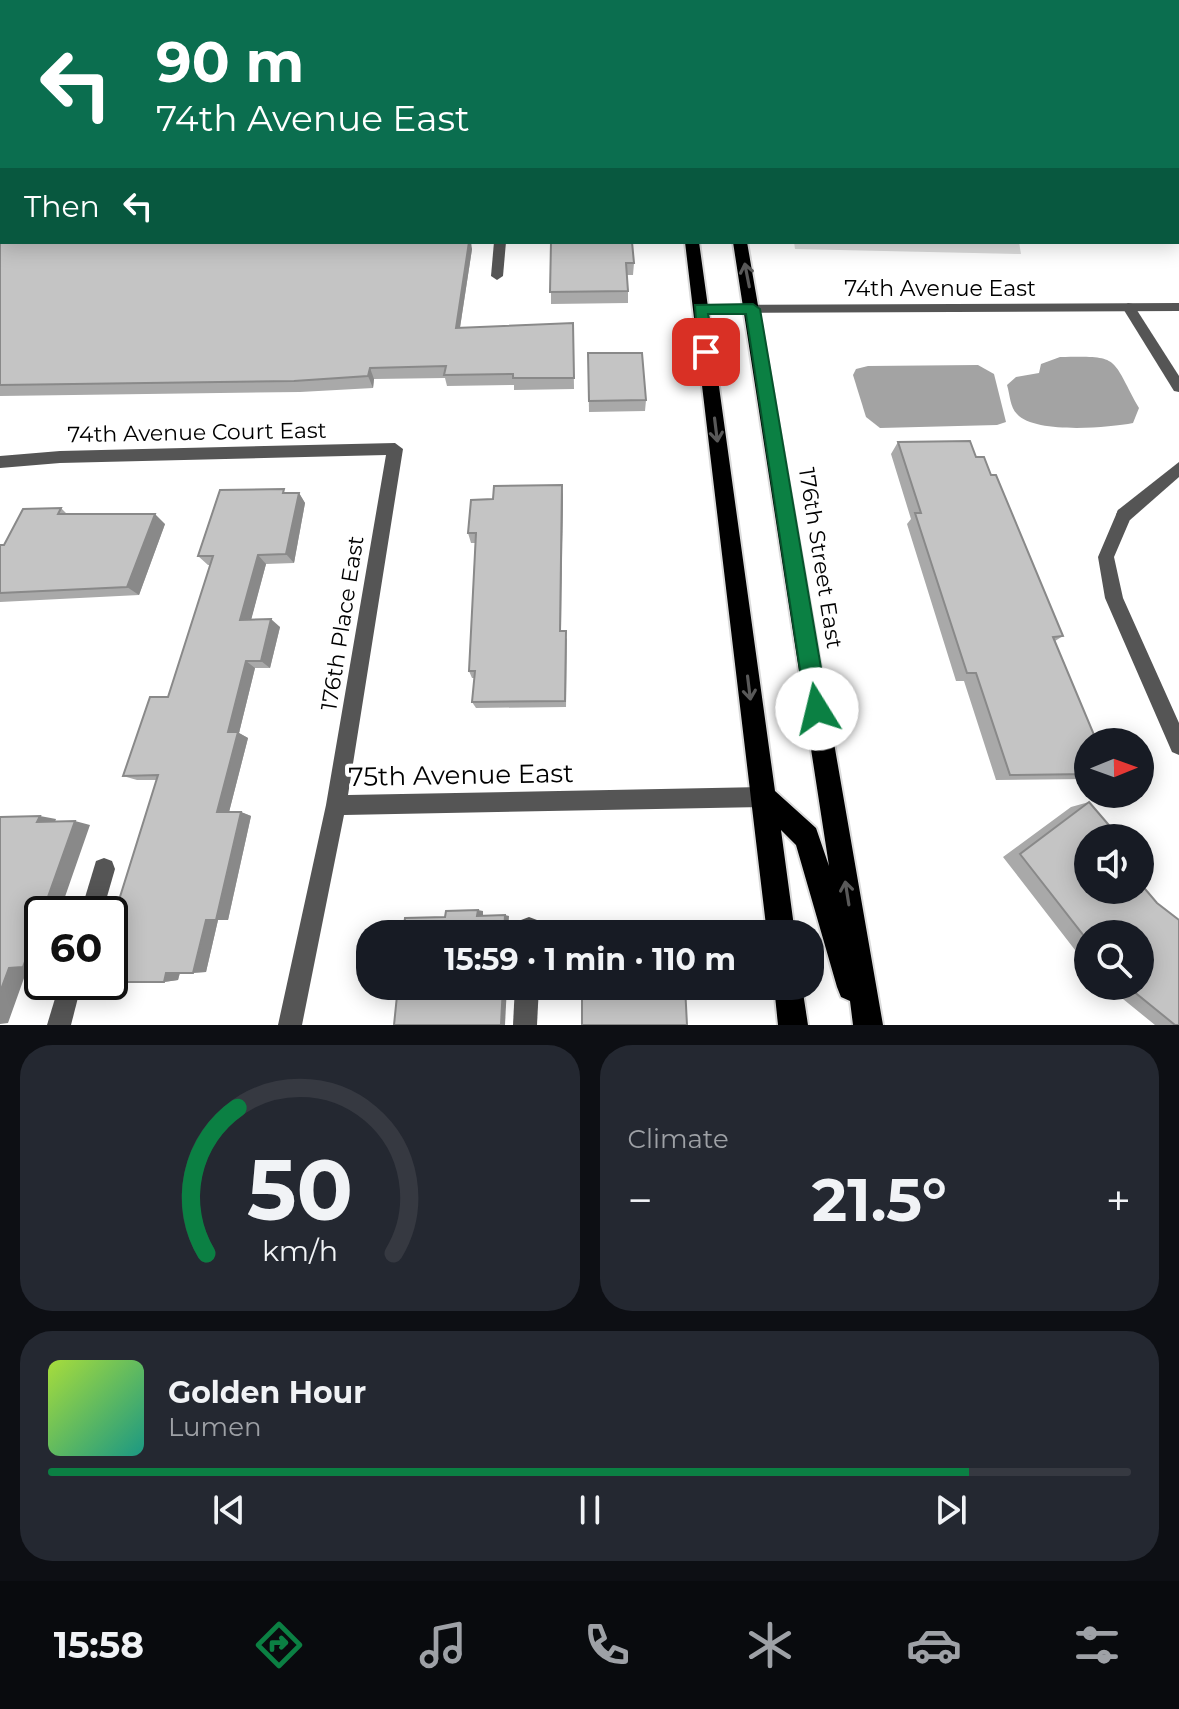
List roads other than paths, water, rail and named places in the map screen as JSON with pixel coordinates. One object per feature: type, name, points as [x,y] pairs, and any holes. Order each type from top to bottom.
[{"type":"main road","points":[[692,244],[779,920]]},
{"type":"main road","name":"176th Street East","points":[[740,244],[866,1025]]},
{"type":"main road","points":[[763,797],[807,837],[866,1025]]},
{"type":"main road","points":[[790,1000],[793,1025]]},
{"type":"street","points":[[497,276],[500,244]]},
{"type":"street","points":[[1128,307],[1179,387]]},
{"type":"street","name":"74th Avenue East","points":[[700,309],[1179,307]]},
{"type":"street","name":"74th Avenue Court East","points":[[0,462],[60,457],[395,449]]},
{"type":"street","name":"176th Place East","points":[[336,805],[395,449]]},
{"type":"street","points":[[1179,468],[1124,515],[1106,557],[1114,598],[1179,745]]},
{"type":"street","name":"75th Avenue East","points":[[290,1025],[336,805],[763,797]]},
{"type":"street","points":[[96,896],[104,869]]},
{"type":"street","points":[[59,1025],[66,1000]]},
{"type":"street","points":[[525,1025],[526,1000]]}]
